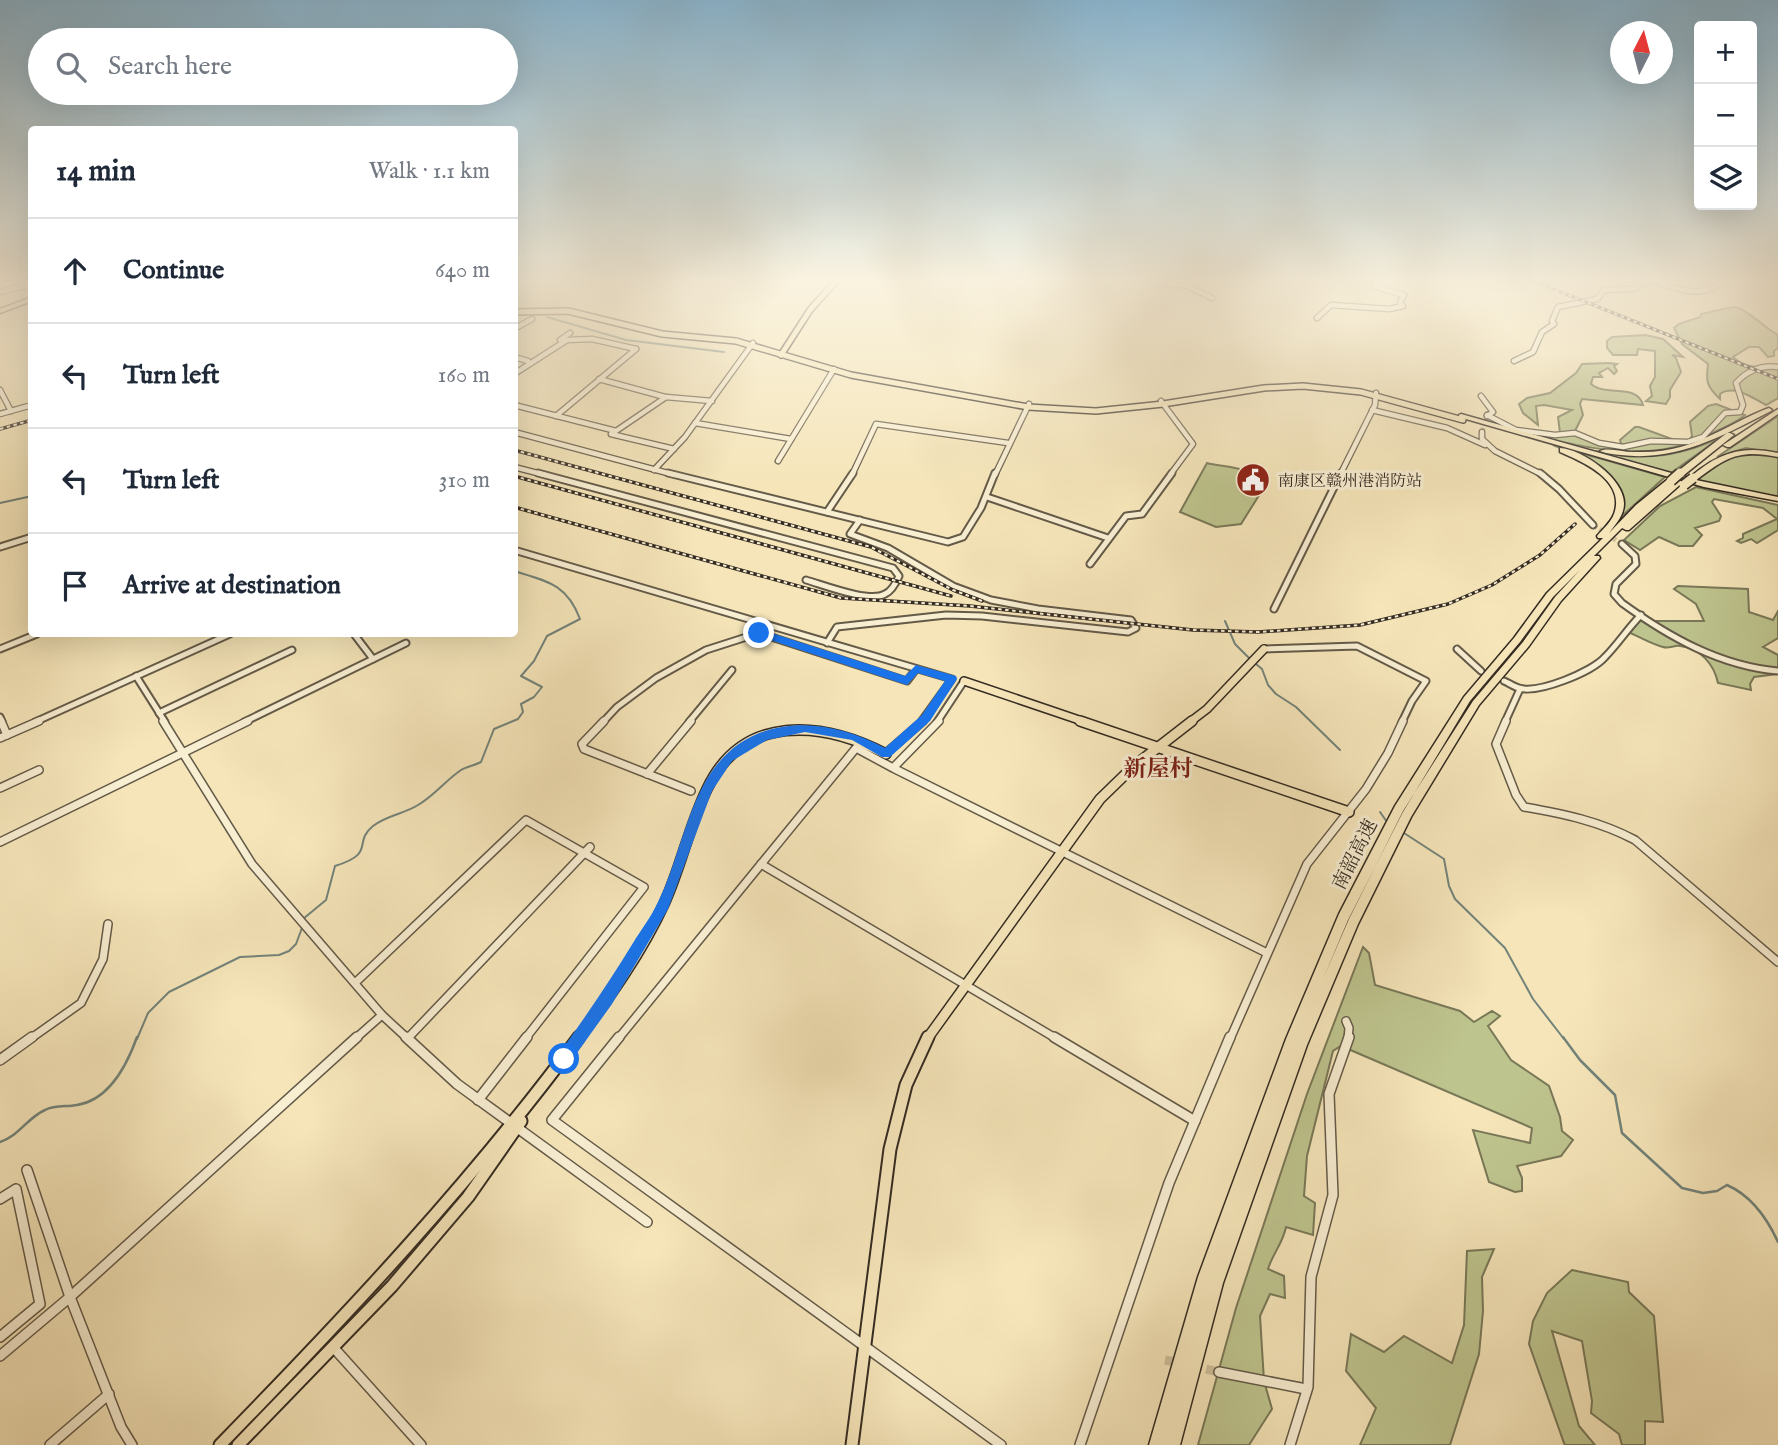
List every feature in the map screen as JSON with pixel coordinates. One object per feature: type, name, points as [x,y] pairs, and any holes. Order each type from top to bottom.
[{"type":"highway","name":"南韶高速","points":[[1172,1445],[1216,1283],[1301,1045],[1386,846],[1467,699],[1517,640],[1550,595],[1639,507],[1683,479],[1725,438],[1778,405]]},
{"type":"highway","points":[[1548,441],[1624,454],[1668,453],[1694,447],[1769,410]]},
{"type":"highway","name":"南韶高速","points":[[1403,811],[1476,703],[1526,644],[1558,599],[1647,509],[1731,441],[1778,411]]},
{"type":"highway","points":[[1462,418],[1562,450],[1587,461],[1611,481],[1620,497],[1618,516],[1550,595]]},
{"type":"highway","points":[[1462,418],[1716,488],[1778,500]]},
{"type":"highway","points":[[1519,436],[1722,491],[1778,500]]},
{"type":"highway","points":[[1683,479],[1720,458],[1740,451],[1762,451],[1778,456]]},
{"type":"highway","name":"南韶高速","points":[[1157,1445],[1205,1277],[1287,1051],[1343,918],[1386,846]]},
{"type":"main road","points":[[768,349],[833,370],[1028,406],[1095,408],[1162,402],[1262,385],[1302,383],[1376,394],[1462,418]]},
{"type":"main road","points":[[779,353],[781,349]]},
{"type":"main road","points":[[779,353],[782,349]]},
{"type":"main road","points":[[852,1445],[890,1149],[905,1085],[929,1035],[1100,799],[1160,746],[1208,709],[1264,649]]},
{"type":"main road","points":[[964,681],[1349,813]]},
{"type":"main road","points":[[220,1445],[377,1281],[458,1191],[568,1061],[648,942],[668,906],[711,790],[731,760],[764,739],[805,730],[853,739],[884,755]]},
{"type":"main road","points":[[238,1445],[392,1286],[468,1197],[513,1126]]},
{"type":"street","points":[[518,369],[545,349]]},
{"type":"street","points":[[518,370],[551,349]]},
{"type":"street","points":[[556,416],[635,349]]},
{"type":"street","points":[[654,470],[695,423],[748,349]]},
{"type":"street","points":[[1514,361],[1524,359],[1535,349]]},
{"type":"street","points":[[518,357],[528,361]]},
{"type":"street","points":[[1481,396],[1493,412],[1487,417],[1516,430],[1555,435],[1575,433],[1614,446],[1651,441],[1688,442],[1703,437],[1725,413],[1740,412],[1743,405],[1736,383],[1740,378],[1763,366],[1778,367]]},
{"type":"street","points":[[778,461],[833,370]]},
{"type":"street","points":[[599,380],[666,397],[712,401]]},
{"type":"street","points":[[0,390],[11,411]]},
{"type":"street","points":[[1274,609],[1372,410],[1376,394]]},
{"type":"street","points":[[518,407],[616,431],[666,397]]},
{"type":"street","points":[[1090,564],[1126,516],[1142,513],[1193,444],[1162,402]]},
{"type":"street","points":[[0,414],[28,406]]},
{"type":"street","points":[[518,433],[654,470],[948,542],[963,537],[987,497],[1008,443],[1028,406]]},
{"type":"street","points":[[518,407],[674,449]]},
{"type":"street","points":[[1372,410],[1447,428],[1525,464],[1548,479],[1592,525]]},
{"type":"street","points":[[695,423],[791,439]]},
{"type":"street","points":[[827,512],[855,471],[876,424],[1008,443]]},
{"type":"street","points":[[1482,432],[1484,442],[1496,450]]},
{"type":"street","points":[[518,468],[893,568],[899,576],[886,595],[879,597],[806,580]]},
{"type":"street","points":[[987,497],[1108,538]]},
{"type":"street","points":[[827,643],[838,627],[933,616],[982,616],[1128,632],[1136,628],[1131,620],[1014,605],[970,593],[939,579],[888,548],[850,534],[860,520]]},
{"type":"street","points":[[0,547],[28,538]]},
{"type":"street","points":[[1622,544],[1634,556],[1636,564],[1616,584],[1614,594],[1622,603],[1708,656],[1741,667],[1778,671]]},
{"type":"street","points":[[518,551],[952,679],[926,718],[884,755]]},
{"type":"street","points":[[1504,681],[1520,689],[1563,681],[1589,670],[1605,659],[1620,637],[1642,615]]},
{"type":"street","points":[[691,791],[584,749],[582,744],[635,692],[706,650],[759,633],[907,681],[916,669]]},
{"type":"street","points":[[0,649],[30,637]]},
{"type":"street","points":[[0,717],[3,736],[223,637]]},
{"type":"street","points":[[356,637],[373,659]]},
{"type":"street","points":[[0,842],[406,643]]},
{"type":"street","points":[[1080,1445],[1169,1183],[1307,864],[1349,813],[1388,753],[1412,701],[1426,681],[1357,646],[1264,649]]},
{"type":"street","points":[[1457,649],[1481,671]]},
{"type":"street","points":[[159,713],[292,650]]},
{"type":"street","points":[[647,774],[732,670]]},
{"type":"street","points":[[136,676],[252,864],[382,1015],[478,1100],[647,1222]]},
{"type":"street","points":[[964,681],[943,716],[893,768],[856,748],[552,1120],[1001,1445]]},
{"type":"street","points":[[1520,689],[1496,744],[1516,795],[1524,807],[1572,815],[1608,826],[1635,840],[1778,962]]},
{"type":"street","points":[[895,769],[1267,953]]},
{"type":"street","points":[[0,788],[39,770]]},
{"type":"street","points":[[356,982],[526,820],[587,850],[644,887],[478,1100]]},
{"type":"street","points":[[408,1038],[587,850]]},
{"type":"street","points":[[761,864],[1195,1121]]},
{"type":"street","points":[[0,1060],[81,1003],[103,959],[108,924]]},
{"type":"street","points":[[0,1356],[70,1297],[382,1015]]},
{"type":"street","points":[[1290,1445],[1309,1380],[1308,1320],[1311,1274],[1316,1251],[1329,1220],[1333,1195],[1329,1094],[1338,1061],[1351,1038],[1352,1031],[1346,1021]]},
{"type":"street","points":[[27,1170],[70,1297],[121,1427],[132,1445]]},
{"type":"street","points":[[0,1199],[16,1189],[40,1304],[0,1337]]},
{"type":"street","points":[[333,1348],[421,1445]]},
{"type":"street","points":[[1219,1372],[1306,1389]]},
{"type":"street","points":[[50,1445],[109,1395]]},
{"type":"green space","points":[[1608,349],[1638,349],[1637,355],[1613,355]]},
{"type":"green space","points":[[1642,349],[1675,349],[1683,357],[1672,355],[1676,358],[1681,372],[1670,390],[1666,404],[1646,401],[1652,396],[1650,386],[1655,377],[1655,351]]},
{"type":"green space","points":[[1689,349],[1745,349],[1733,357],[1748,365],[1778,368],[1778,398],[1766,405],[1737,391],[1725,391],[1720,394],[1720,399],[1708,383],[1708,364]]},
{"type":"green space","points":[[1761,349],[1776,349],[1774,356],[1768,357]]},
{"type":"green space","points":[[1582,364],[1617,364],[1614,366],[1617,371],[1614,374],[1608,368],[1599,373],[1602,377],[1593,377],[1591,384],[1605,390],[1634,394],[1640,398],[1643,405],[1582,399],[1580,404],[1583,415],[1575,431],[1560,433],[1558,417],[1572,410],[1536,406],[1538,425],[1523,413],[1519,404],[1527,398],[1550,393],[1576,373]]},
{"type":"green space","points":[[1716,404],[1745,415],[1689,443],[1667,449],[1602,449],[1533,436],[1531,433],[1575,433],[1599,443],[1622,446],[1620,440],[1635,427],[1639,427],[1680,442],[1688,442],[1692,436],[1690,422],[1708,406]]},
{"type":"green space","points":[[1778,416],[1778,454],[1746,448],[1717,457]]},
{"type":"green space","points":[[1721,437],[1671,473],[1584,449],[1621,455],[1654,456],[1686,450]]},
{"type":"green space","points":[[1553,445],[1665,477],[1622,516],[1622,502],[1611,480],[1590,462]]},
{"type":"green space","points":[[1742,453],[1778,457],[1778,496],[1755,495],[1697,480],[1725,460]]},
{"type":"green space","points":[[1207,463],[1239,469],[1260,481],[1263,489],[1241,524],[1216,527],[1180,512]]},
{"type":"green space","points":[[1696,487],[1778,505],[1778,530],[1757,543],[1751,539],[1741,543],[1737,541],[1743,538],[1743,534],[1777,519],[1763,508],[1714,499],[1712,502],[1721,516],[1719,521],[1695,528],[1702,535],[1693,546],[1679,546],[1659,537],[1640,550],[1624,540],[1660,506]]},
{"type":"green space","points":[[1678,586],[1748,589],[1749,612],[1773,620],[1778,611],[1778,638],[1763,647],[1778,655],[1778,674],[1754,677],[1750,684],[1751,690],[1718,683],[1709,663],[1694,650],[1680,646],[1663,647],[1626,631],[1641,615],[1652,621],[1704,621],[1696,604],[1674,589]]},
{"type":"green space","points":[[1363,947],[1369,953],[1375,985],[1460,1011],[1474,1022],[1492,1011],[1500,1016],[1488,1026],[1511,1060],[1549,1086],[1562,1131],[1573,1140],[1561,1156],[1517,1166],[1522,1178],[1522,1191],[1515,1192],[1489,1182],[1473,1130],[1530,1143],[1532,1128],[1341,1046],[1333,1051],[1307,1156],[1304,1196],[1315,1203],[1313,1235],[1286,1227],[1268,1269],[1284,1276],[1285,1298],[1270,1294],[1260,1316],[1264,1381],[1272,1409],[1249,1445],[1198,1445],[1236,1308],[1307,1094]]},
{"type":"green space","points":[[1494,1249],[1482,1277],[1483,1311],[1479,1354],[1450,1445],[1360,1445],[1376,1408],[1346,1371],[1351,1334],[1384,1352],[1404,1336],[1452,1363],[1464,1325],[1467,1251]]},
{"type":"green space","points":[[1572,1270],[1628,1282],[1629,1292],[1654,1316],[1663,1422],[1645,1421],[1645,1445],[1622,1445],[1619,1434],[1591,1413],[1592,1401],[1582,1341],[1552,1331],[1579,1426],[1595,1445],[1564,1443],[1529,1344],[1533,1321],[1547,1293]]},
{"type":"waterway","points":[[703,349],[724,352]]},
{"type":"waterway","points":[[0,503],[28,497]]},
{"type":"waterway","points":[[303,919],[326,900],[335,866],[356,857],[367,832],[373,826],[418,805],[461,770],[481,762],[494,729],[518,719],[523,712],[521,704],[534,697],[542,687],[521,676],[534,661],[547,636],[580,619],[575,607],[562,591],[546,581],[518,572]]},
{"type":"waterway","points":[[1225,621],[1235,644],[1249,658]]},
{"type":"waterway","points":[[1256,664],[1262,669],[1268,685],[1276,694],[1296,707],[1340,750]]},
{"type":"waterway","points":[[1380,812],[1387,822]]},
{"type":"waterway","points":[[1404,833],[1444,859],[1449,886],[1455,899],[1505,948],[1533,999],[1564,1039]]},
{"type":"waterway","points":[[137,1039],[148,1013],[169,992],[240,957],[279,955],[289,951],[296,944],[302,928]]},
{"type":"waterway","points":[[0,1142],[13,1136],[45,1110],[77,1105],[98,1096],[122,1070],[137,1037]]},
{"type":"waterway","points":[[1563,1037],[1580,1060],[1615,1095],[1622,1133],[1682,1188],[1703,1193],[1717,1191],[1727,1185],[1744,1195],[1764,1216],[1778,1242]]},
{"type":"tunnel","points":[[1482,432],[1487,418]]},
{"type":"tunnel","points":[[1593,525],[1622,544]]},
{"type":"tunnel","points":[[1165,1360],[1180,1363]]},
{"type":"tunnel","points":[[1193,1366],[1219,1372]]},
{"type":"railway","points":[[1704,349],[1778,379]]},
{"type":"railway","points":[[0,429],[28,421]]},
{"type":"railway","points":[[518,451],[871,547],[953,590],[982,601]]},
{"type":"railway","points":[[518,477],[951,596]]},
{"type":"railway","points":[[518,508],[841,598],[970,606],[1193,630],[1258,632],[1360,625],[1448,604],[1492,585],[1540,555],[1575,524]]},
{"type":"place","name":"南康区赣州港消防站","points":[[1253,480]]},
{"type":"district","name":"新屋村","points":[[1158,768]]},
{"type":"route","points":[[564,1059],[607,999],[664,905],[707,789],[728,758],[742,747],[763,737],[782,730],[805,727],[855,737],[886,754],[926,718],[952,679],[916,669],[907,681],[759,633]]}]
